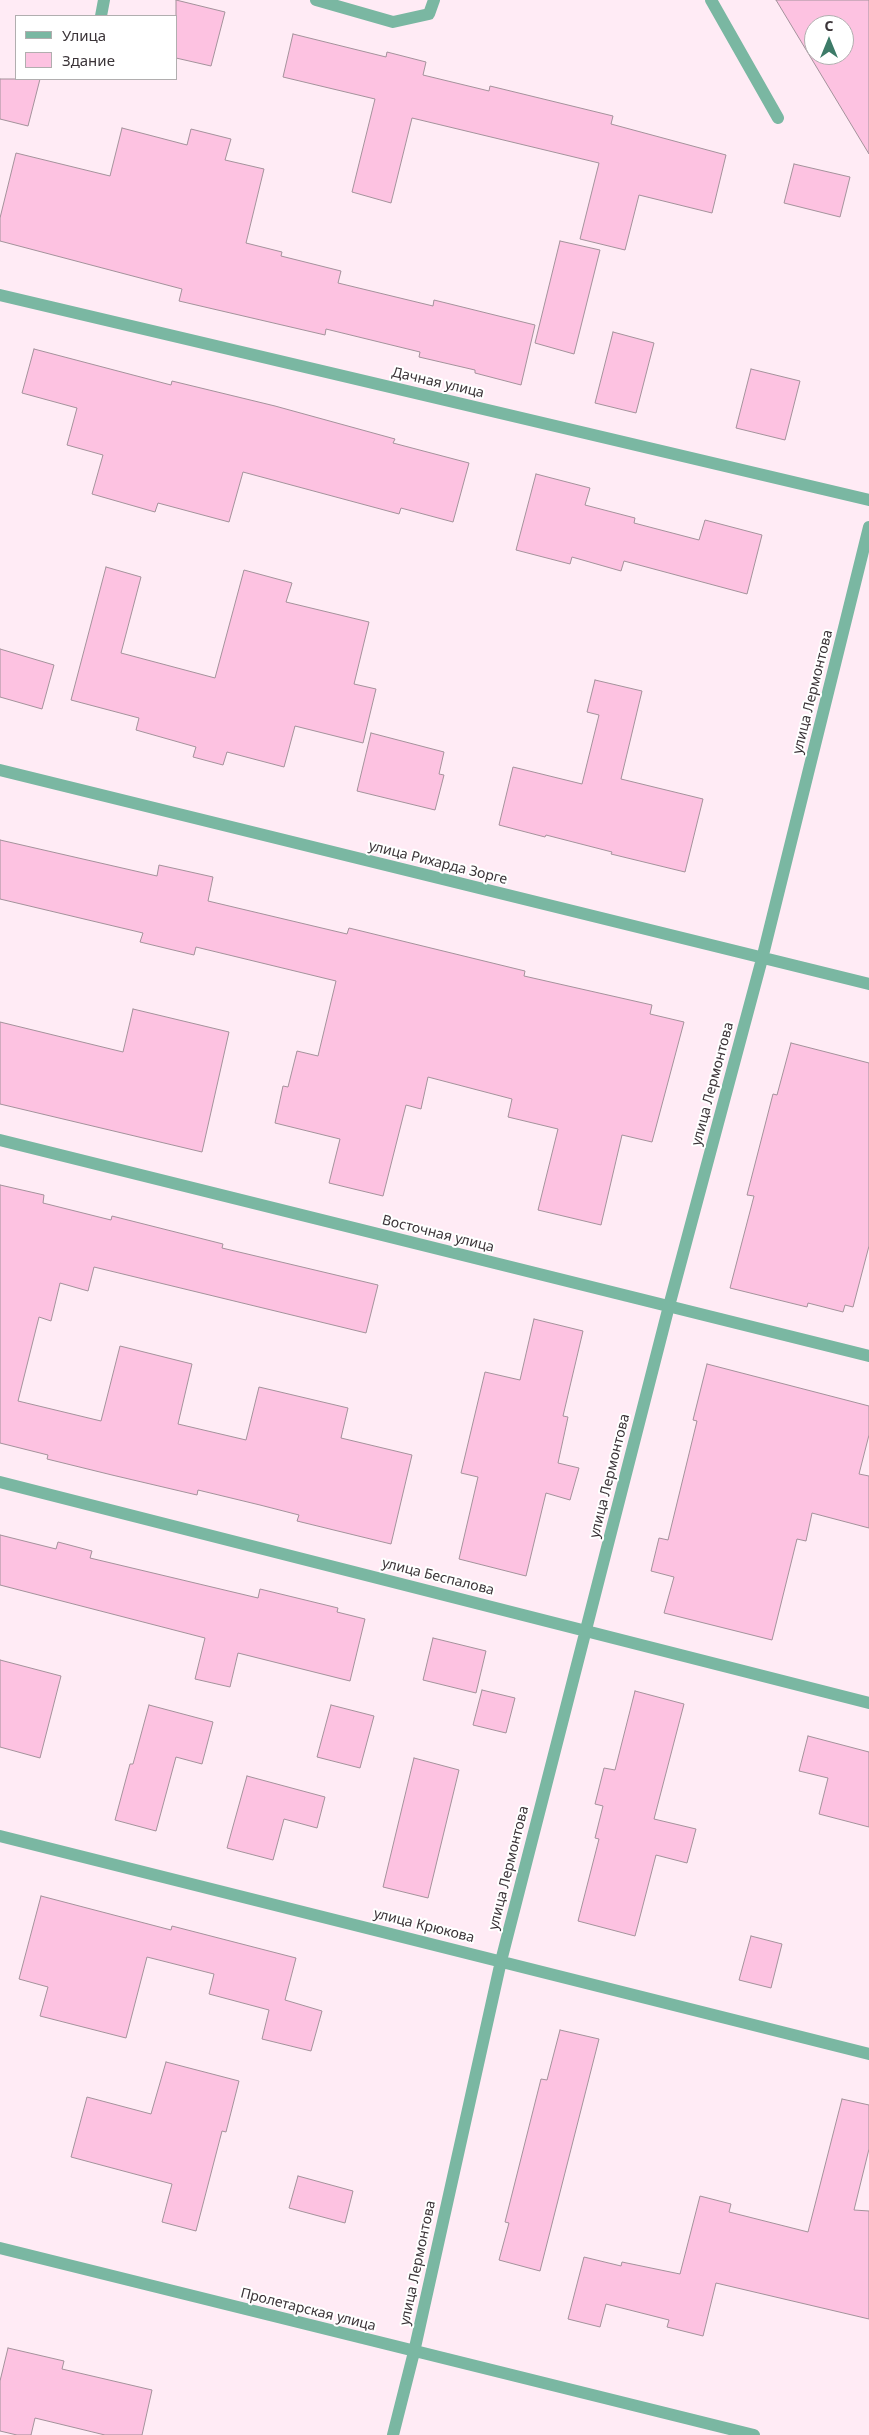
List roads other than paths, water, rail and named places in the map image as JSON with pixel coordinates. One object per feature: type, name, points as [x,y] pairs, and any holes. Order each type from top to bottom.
[{"type":"street","points":[[101,15],[104,0]]},
{"type":"street","points":[[316,0],[393,22],[429,14],[434,0]]},
{"type":"street","points":[[711,0],[778,118]]},
{"type":"street","name":"Дачная улица","points":[[0,295],[869,500]]},
{"type":"street","name":"улица Лермонтова","points":[[393,2435],[414,2352],[501,1961],[668,1306],[762,958],[869,527]]},
{"type":"street","name":"улица Рихарда Зорге","points":[[0,770],[869,984]]},
{"type":"street","name":"Восточная улица","points":[[0,1140],[869,1356]]},
{"type":"street","name":"улица Беспалова","points":[[0,1482],[869,1703]]},
{"type":"street","name":"улица Крюкова","points":[[0,1836],[869,2054]]},
{"type":"street","name":"Пролетарская улица","points":[[0,2248],[754,2435]]}]
